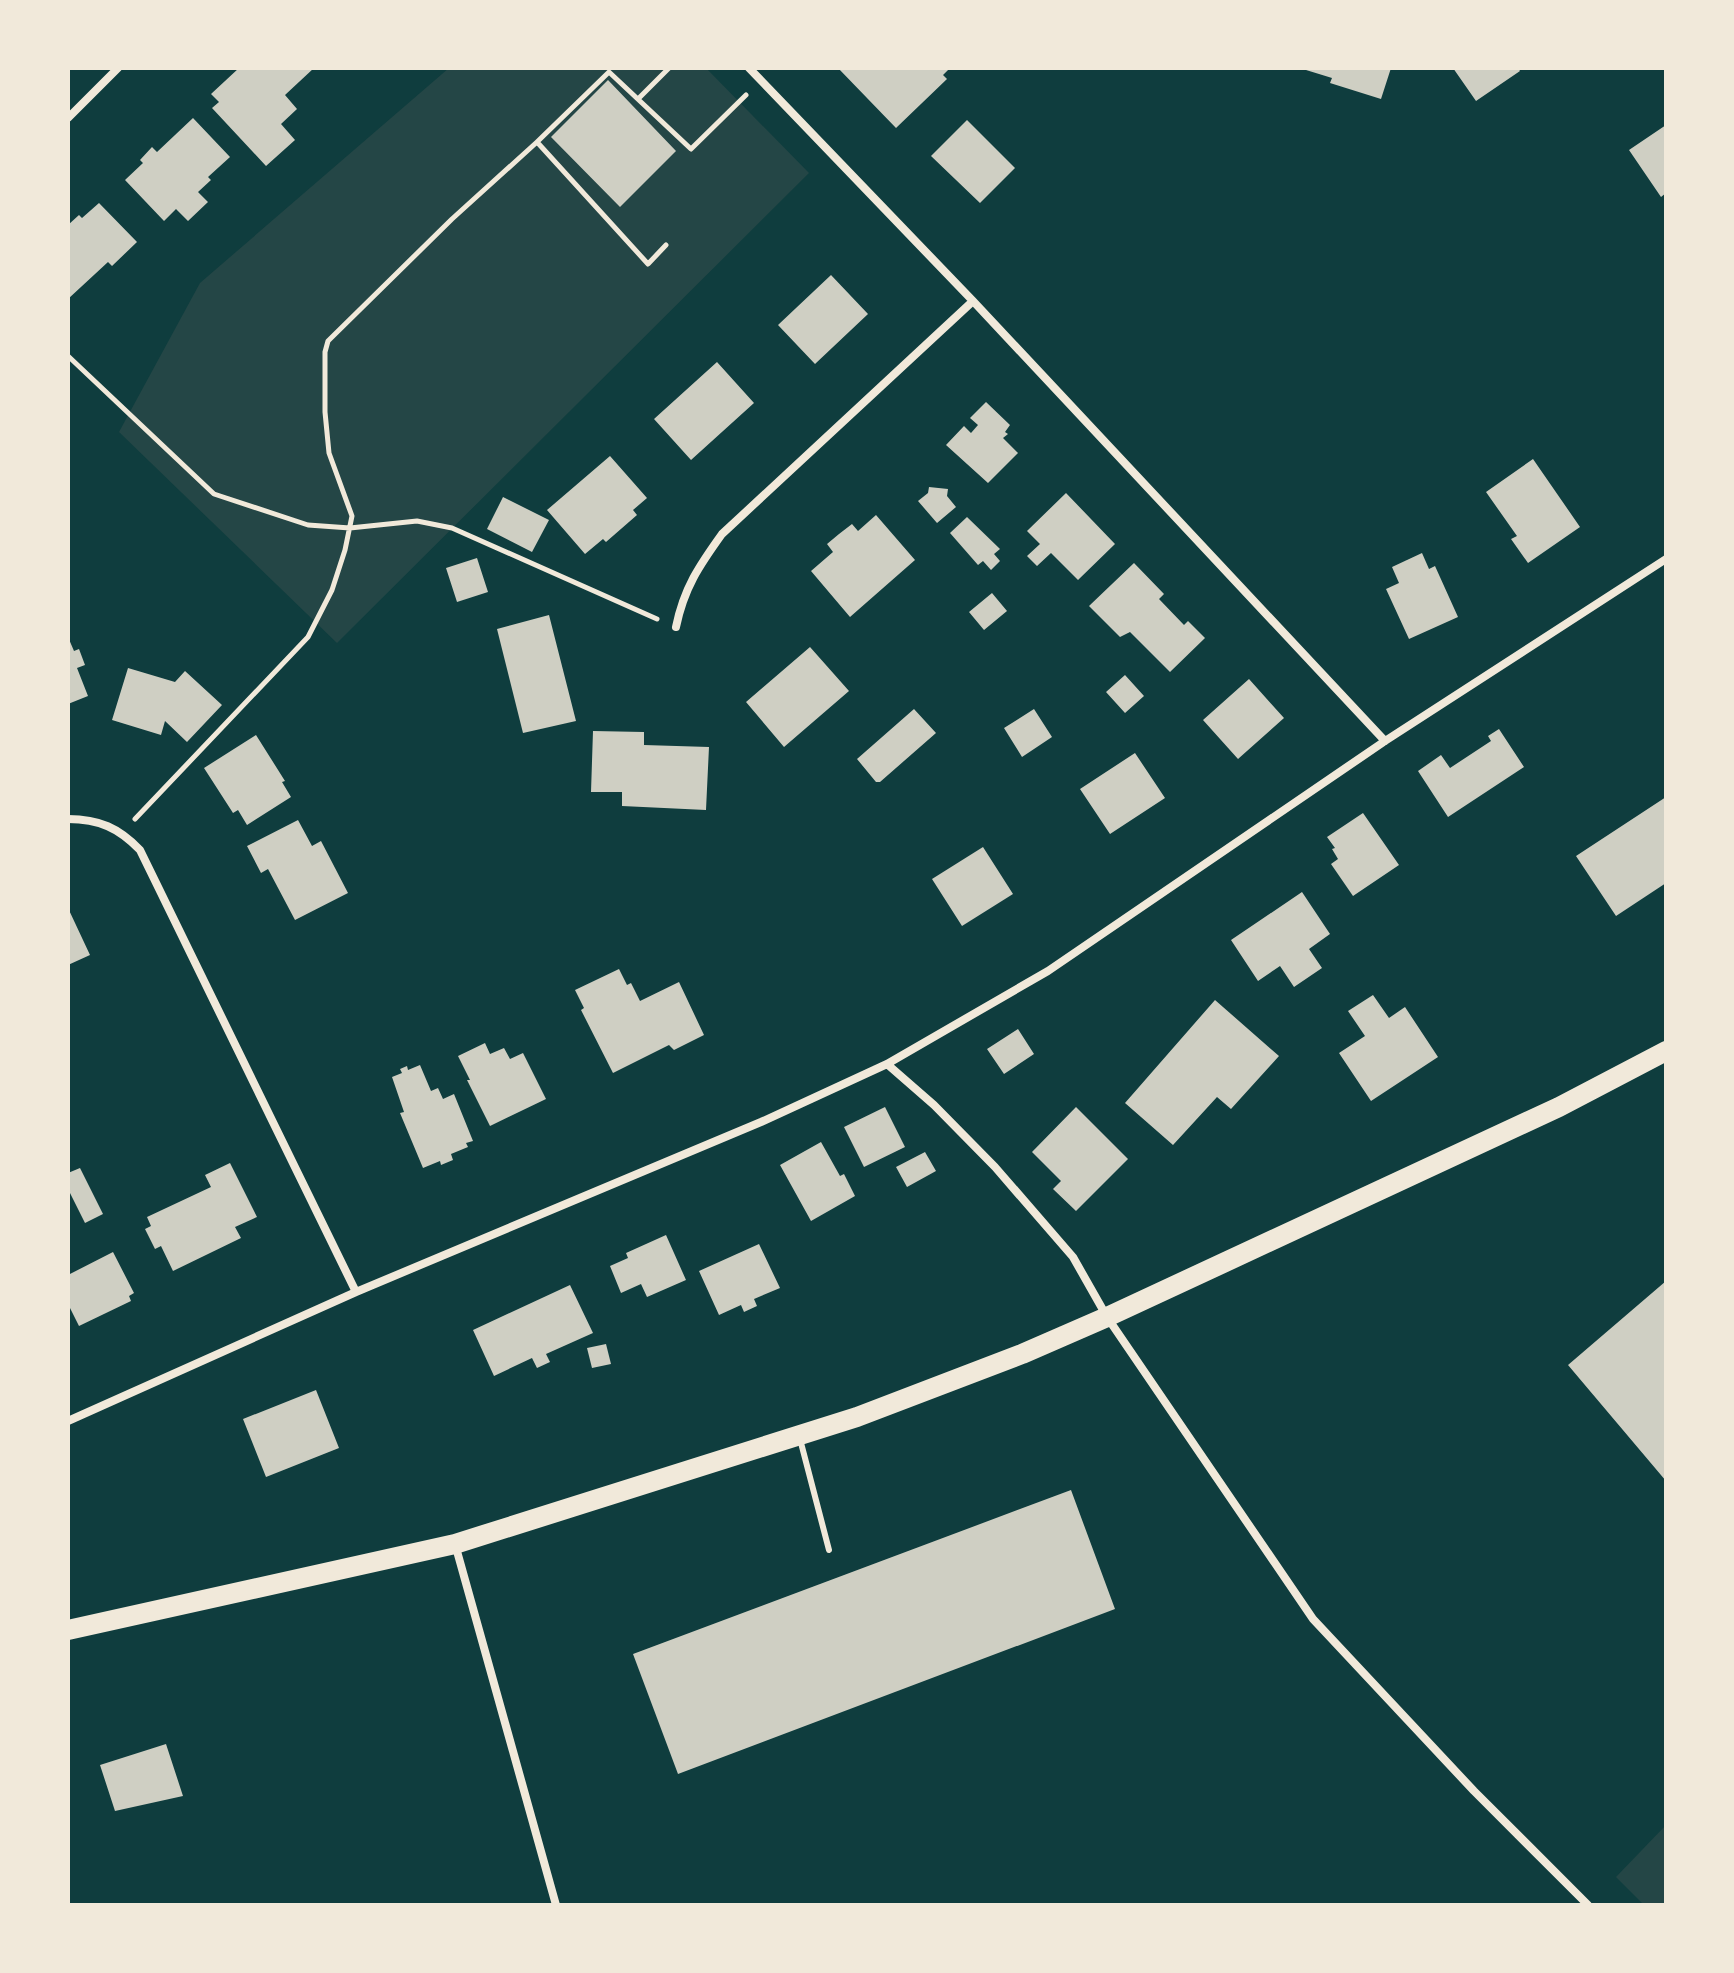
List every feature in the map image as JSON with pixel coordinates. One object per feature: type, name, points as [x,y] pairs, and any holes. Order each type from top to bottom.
[{"type":"main road","points":[[68,1630],[455,1544],[857,1417],[1009,1359],[1107,1317],[1559,1107],[1666,1051]]},
{"type":"street","points":[[68,118],[118,68]]},
{"type":"street","points":[[749,68],[973,301],[1385,741]]},
{"type":"street","points":[[676,627],[682,598],[697,569],[722,534],[973,301]]},
{"type":"street","points":[[68,1421],[356,1292],[761,1122],[887,1064],[1048,971],[1385,741],[1666,559]]},
{"type":"street","points":[[68,819],[101,824],[123,832],[140,850],[356,1292]]},
{"type":"street","points":[[887,1064],[934,1105],[1036,1211],[1073,1257],[1107,1317],[1313,1619],[1474,1791],[1588,1905]]},
{"type":"street","points":[[455,1544],[556,1905]]},
{"type":"lane","points":[[799,1436],[829,1550]]},
{"type":"path","points":[[638,99],[669,68]]},
{"type":"path","points":[[123,832],[308,637],[332,590],[352,516],[329,453],[325,412],[325,352],[328,341],[609,72],[691,149],[761,80]]},
{"type":"path","points":[[537,142],[648,264],[666,245]]},
{"type":"path","points":[[68,356],[214,494],[308,525],[350,528],[417,521],[452,528],[676,627]]},
{"type":"shaded area","points":[[449,68],[706,68],[809,173],[337,643],[119,432],[200,283]]},
{"type":"shaded area","points":[[1666,1825],[1666,1905],[1644,1905],[1616,1877]]},
{"type":"building","points":[[239,68],[314,68],[285,95],[297,109],[281,124],[295,140],[266,166],[212,108],[219,102],[211,94]]},
{"type":"building","points":[[838,68],[950,68],[943,75],[947,79],[896,128]]},
{"type":"building","points":[[1307,68],[1391,68],[1381,99],[1330,83],[1332,78]]},
{"type":"building","points":[[1453,68],[1518,68],[1520,71],[1476,101]]},
{"type":"building","points":[[608,80],[676,151],[620,207],[551,137]]},
{"type":"building","points":[[193,118],[230,157],[208,177],[211,180],[198,192],[208,202],[188,221],[176,209],[164,221],[125,180],[143,163],[140,160],[152,147],[157,152]]},
{"type":"building","points":[[967,120],[1015,168],[980,203],[931,156]]},
{"type":"building","points":[[1666,125],[1666,193],[1661,197],[1629,150]]},
{"type":"building","points":[[99,203],[137,242],[112,266],[108,262],[68,299],[68,225]]},
{"type":"building","points":[[831,275],[868,314],[815,364],[778,325]]},
{"type":"building","points":[[717,362],[754,403],[691,460],[654,419]]},
{"type":"building","points":[[986,402],[1010,425],[1005,432],[1008,434],[1003,438],[1018,453],[988,483],[946,445],[964,426],[971,433],[978,425],[970,418]]},
{"type":"building","points":[[610,456],[647,498],[633,510],[637,515],[606,542],[603,539],[585,554],[547,510]]},
{"type":"building","points":[[1533,459],[1580,527],[1528,563],[1511,539],[1517,536],[1486,492]]},
{"type":"building","points":[[929,487],[948,489],[947,496],[956,507],[937,523],[918,501],[928,493]]},
{"type":"building","points":[[1066,493],[1115,544],[1078,580],[1051,553],[1037,566],[1027,556],[1040,544],[1027,531]]},
{"type":"building","points":[[503,497],[549,520],[532,552],[487,529]]},
{"type":"building","points":[[876,515],[915,560],[850,617],[811,571],[833,552],[827,544],[852,524],[858,531]]},
{"type":"building","points":[[967,517],[1000,549],[994,554],[1000,561],[991,570],[983,561],[978,565],[950,533]]},
{"type":"building","points":[[1422,553],[1429,569],[1435,566],[1458,617],[1409,639],[1386,589],[1399,583],[1392,567]]},
{"type":"building","points":[[477,558],[488,592],[457,602],[446,568]]},
{"type":"building","points":[[1134,563],[1164,594],[1159,599],[1184,625],[1188,621],[1205,638],[1170,672],[1130,632],[1120,637],[1089,606]]},
{"type":"building","points":[[992,593],[1007,611],[984,630],[969,612]]},
{"type":"building","points":[[549,615],[576,721],[523,733],[497,629]]},
{"type":"building","points":[[68,637],[74,651],[79,649],[85,665],[77,668],[88,696],[68,704]]},
{"type":"building","points":[[810,647],[849,691],[784,747],[746,702]]},
{"type":"building","points":[[128,668],[175,682],[185,671],[222,705],[187,742],[165,721],[161,735],[112,720]]},
{"type":"building","points":[[1125,675],[1144,696],[1125,713],[1106,692]]},
{"type":"building","points":[[1249,679],[1284,718],[1238,759],[1203,720]]},
{"type":"building","points":[[914,709],[936,733],[880,782],[876,782],[857,759]]},
{"type":"building","points":[[1034,709],[1052,737],[1022,757],[1004,728]]},
{"type":"building","points":[[1499,729],[1524,767],[1448,817],[1418,771],[1441,755],[1450,768],[1491,741],[1488,736]]},
{"type":"building","points":[[593,731],[644,732],[644,745],[709,747],[706,810],[622,806],[622,792],[591,792]]},
{"type":"building","points":[[256,735],[285,781],[282,782],[291,797],[247,825],[238,810],[233,813],[204,768]]},
{"type":"building","points":[[1135,753],[1165,798],[1110,834],[1080,789]]},
{"type":"building","points":[[1666,797],[1666,883],[1616,916],[1576,856]]},
{"type":"building","points":[[1363,813],[1399,865],[1353,896],[1331,864],[1338,859],[1327,837]]},
{"type":"building","points":[[298,820],[312,846],[321,841],[348,893],[295,920],[268,869],[261,873],[247,846]]},
{"type":"building","points":[[983,847],[1013,894],[962,926],[932,879]]},
{"type":"building","points":[[1302,892],[1330,934],[1309,949],[1322,968],[1294,987],[1280,966],[1258,981],[1231,940]]},
{"type":"building","points":[[68,908],[90,955],[68,965]]},
{"type":"building","points":[[619,969],[640,1001],[679,982],[704,1035],[674,1050],[669,1045],[613,1073],[581,1010],[584,1008],[575,990]]},
{"type":"building","points":[[1373,995],[1389,1018],[1405,1007],[1438,1057],[1371,1101],[1339,1053],[1365,1036],[1348,1011]]},
{"type":"building","points":[[1215,1000],[1279,1056],[1231,1109],[1217,1097],[1173,1145],[1125,1103]]},
{"type":"building","points":[[1018,1029],[1034,1054],[1004,1074],[987,1049]]},
{"type":"building","points":[[485,1043],[490,1054],[504,1048],[510,1059],[523,1053],[546,1099],[490,1126],[458,1056]]},
{"type":"building","points":[[420,1065],[431,1091],[438,1088],[443,1099],[454,1094],[473,1141],[466,1143],[468,1147],[451,1154],[453,1160],[423,1168],[400,1113],[404,1112],[392,1077],[402,1073],[400,1069],[407,1066],[408,1070]]},
{"type":"building","points":[[885,1107],[905,1147],[864,1167],[844,1127]]},
{"type":"building","points":[[1076,1107],[1128,1159],[1076,1211],[1053,1189],[1061,1181],[1032,1152]]},
{"type":"building","points":[[821,1142],[840,1176],[844,1174],[855,1196],[811,1221],[780,1165]]},
{"type":"building","points":[[925,1152],[936,1171],[907,1187],[896,1167]]},
{"type":"building","points":[[230,1163],[257,1217],[235,1227],[241,1238],[173,1271],[161,1246],[155,1249],[145,1229],[151,1226],[147,1217],[211,1187],[205,1175]]},
{"type":"building","points":[[80,1168],[103,1214],[85,1223],[68,1189],[68,1173]]},
{"type":"building","points":[[666,1235],[686,1280],[647,1297],[641,1284],[621,1293],[610,1266],[628,1258],[626,1253]]},
{"type":"building","points":[[759,1244],[780,1288],[754,1299],[757,1306],[744,1312],[741,1305],[719,1315],[699,1271]]},
{"type":"building","points":[[113,1252],[134,1293],[129,1296],[131,1301],[79,1326],[68,1304],[68,1275]]},
{"type":"building","points":[[1666,1281],[1666,1481],[1568,1365]]},
{"type":"building","points":[[570,1285],[593,1333],[546,1354],[550,1362],[537,1368],[532,1358],[494,1376],[473,1330]]},
{"type":"building","points":[[606,1344],[611,1364],[592,1368],[587,1348]]},
{"type":"building","points":[[316,1390],[339,1448],[266,1477],[243,1419]]},
{"type":"building","points":[[1071,1490],[1115,1609],[678,1774],[633,1654]]},
{"type":"building","points":[[166,1744],[183,1796],[115,1811],[100,1765]]}]
